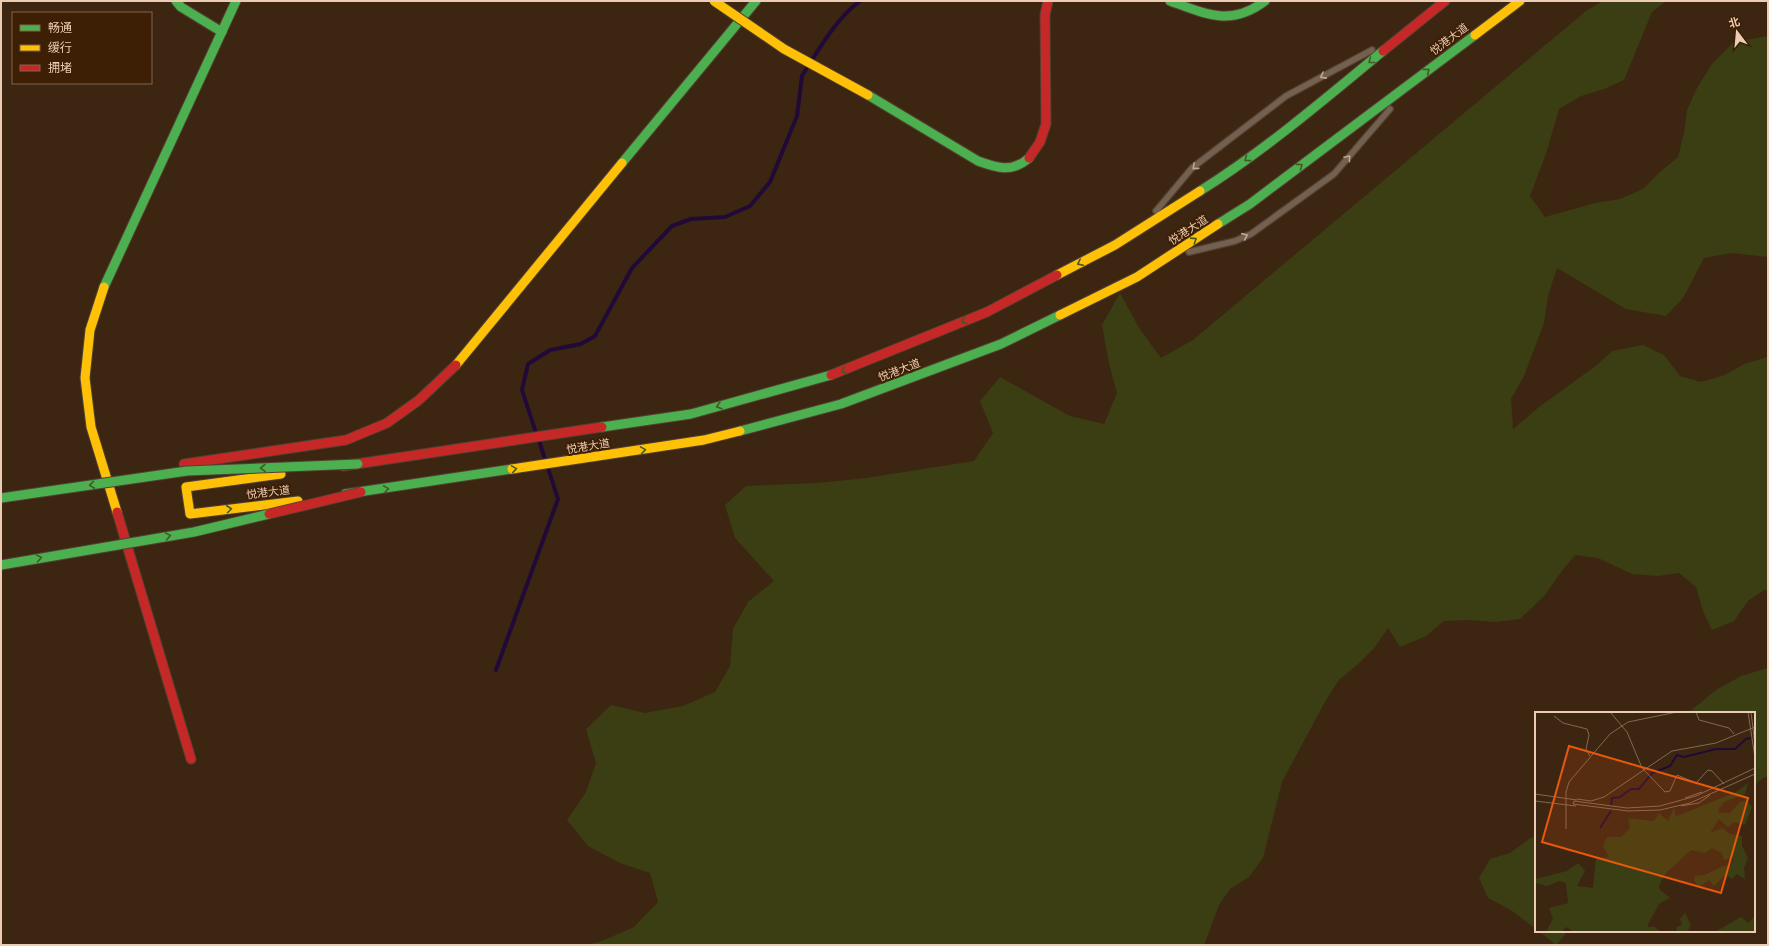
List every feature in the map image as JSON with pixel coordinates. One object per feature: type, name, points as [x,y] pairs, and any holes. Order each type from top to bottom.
[{"type":"main road","points":[[176,1],[181,7],[222,32]]},
{"type":"main road","points":[[191,759],[91,427],[85,378],[90,330],[106,280],[236,1]]},
{"type":"main road","points":[[714,1],[784,49],[868,95],[978,161],[997,168],[1016,166],[1032,156],[1042,141],[1046,124],[1045,15],[1048,1]]},
{"type":"main road","points":[[106,476],[346,440],[387,423],[419,400],[451,371],[756,1]]},
{"type":"main road","points":[[1170,1],[1208,15],[1226,17],[1245,13],[1260,6],[1265,1]]},
{"type":"main road","name":"悦港大道","points":[[1445,1],[1292,126],[1226,175],[1140,230],[1115,245],[986,312],[835,374],[691,414],[358,464],[186,487],[190,514],[361,492],[704,440],[841,404],[1001,344],[1137,277],[1250,204],[1520,1]]},
{"type":"main road","points":[[1,498],[187,471],[358,464]]},
{"type":"main road","points":[[1,565],[194,532],[361,492]]},
{"type":"lane","points":[[1140,230],[1192,168],[1286,96],[1407,32]]},
{"type":"lane","points":[[1167,257],[1235,241],[1257,229],[1334,174],[1413,81]]},
{"type":"green space","points":[[1603,1],[1666,1],[1652,12],[1624,80],[1604,89],[1581,96],[1559,109],[1546,154],[1530,196],[1545,217],[1595,203],[1620,199],[1643,189],[1678,157],[1684,133],[1687,110],[1697,88],[1712,64],[1734,42],[1768,36],[1768,257],[1731,253],[1704,258],[1683,298],[1666,316],[1626,309],[1557,268],[1548,296],[1544,323],[1524,376],[1511,399],[1513,429],[1539,407],[1597,365],[1612,351],[1643,345],[1664,355],[1680,376],[1701,382],[1725,375],[1744,364],[1768,357],[1768,590],[1764,590],[1748,601],[1734,621],[1712,630],[1703,611],[1696,587],[1679,573],[1658,576],[1632,574],[1598,558],[1575,555],[1545,595],[1520,619],[1495,622],[1469,620],[1444,621],[1426,636],[1400,647],[1388,628],[1375,647],[1339,680],[1326,700],[1282,782],[1263,858],[1249,877],[1230,889],[1219,905],[1204,945],[586,945],[602,941],[634,927],[658,902],[650,873],[620,863],[588,846],[567,820],[586,792],[596,763],[586,729],[611,705],[645,713],[683,706],[715,692],[730,666],[733,629],[748,602],[774,581],[735,538],[725,505],[746,486],[818,483],[866,478],[974,461],[993,433],[980,401],[1000,377],[1070,416],[1104,424],[1117,393],[1109,364],[1102,325],[1120,293],[1139,328],[1161,358],[1193,340],[1586,11]]},
{"type":"green space","points":[[1768,668],[1768,776],[1755,784],[1755,712],[1689,712],[1716,690],[1741,676]]},
{"type":"green space","points":[[1535,836],[1535,928],[1511,910],[1488,898],[1479,878],[1490,859],[1510,853]]},
{"type":"green space","points":[[1540,932],[1567,932],[1556,945]]},
{"type":"waterway","points":[[812,60],[839,21],[860,1]]},
{"type":"waterway","points":[[536,433],[522,390],[528,364],[550,350],[581,344],[595,336],[632,268],[672,226],[691,219],[725,217],[750,206],[770,182],[797,116],[802,76],[808,66]]},
{"type":"waterway","points":[[539,441],[545,459]]},
{"type":"waterway","points":[[496,670],[558,499],[548,468]]},
{"type":"traffic: fast","points":[[176,1],[181,7],[222,32]]},
{"type":"traffic: fast","points":[[104,287],[236,1]]},
{"type":"traffic: fast","points":[[622,163],[756,1]]},
{"type":"traffic: fast","points":[[1170,1],[1207,14],[1218,16],[1241,14],[1253,9],[1265,1]]},
{"type":"traffic: fast","points":[[1218,224],[1250,204],[1475,35]]},
{"type":"traffic: fast","points":[[1200,191],[1271,142],[1383,51]]},
{"type":"traffic: fast","points":[[868,95],[978,161],[1004,168],[1017,166],[1029,158]]},
{"type":"traffic: fast","points":[[740,431],[841,404],[1001,344],[1060,315]]},
{"type":"traffic: fast","points":[[602,427],[691,414],[831,375]]},
{"type":"traffic: fast","points":[[1,498],[187,471],[358,464]]},
{"type":"traffic: fast","points":[[345,494],[512,469]]},
{"type":"traffic: fast","points":[[1,565],[194,532],[269,514]]},
{"type":"traffic: slow","points":[[714,1],[784,49],[868,95]]},
{"type":"traffic: slow","points":[[1475,35],[1520,1]]},
{"type":"traffic: slow","points":[[456,365],[622,163]]},
{"type":"traffic: slow","points":[[1057,275],[1115,245],[1200,191]]},
{"type":"traffic: slow","points":[[1060,315],[1137,277],[1218,224]]},
{"type":"traffic: slow","points":[[104,287],[90,330],[85,378],[91,427],[117,512]]},
{"type":"traffic: slow","points":[[512,469],[704,440],[740,431]]},
{"type":"traffic: slow","points":[[281,474],[186,487],[190,514],[298,501]]},
{"type":"traffic: jam","points":[[1029,158],[1040,142],[1046,124],[1045,15],[1048,1]]},
{"type":"traffic: jam","points":[[1383,51],[1445,1]]},
{"type":"traffic: jam","points":[[831,375],[987,312],[1057,275]]},
{"type":"traffic: jam","points":[[184,464],[346,440],[387,423],[419,400],[456,365]]},
{"type":"traffic: jam","points":[[343,466],[602,427]]},
{"type":"traffic: jam","points":[[269,514],[361,492]]},
{"type":"traffic: jam","points":[[117,512],[191,759]]}]
